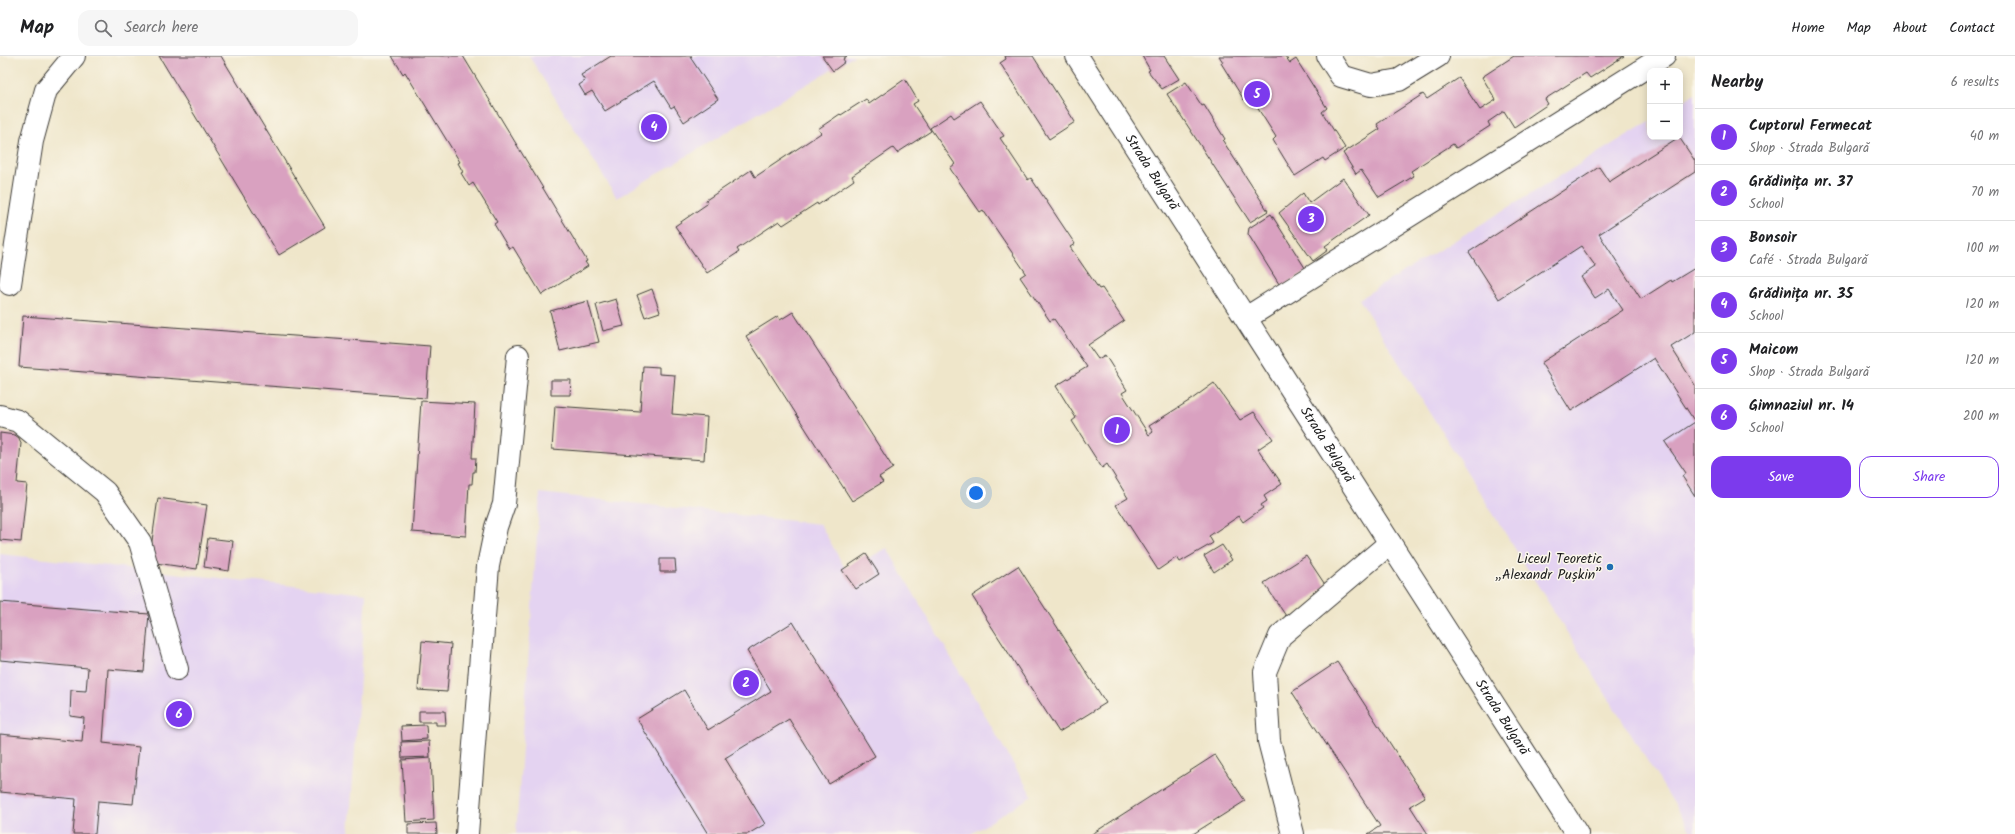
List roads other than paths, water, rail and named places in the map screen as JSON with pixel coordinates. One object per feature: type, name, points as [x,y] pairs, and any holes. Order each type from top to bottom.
[{"type":"street","points":[[10,284],[32,141],[46,90],[74,56]]},
{"type":"street","name":"Strada Bulgară","points":[[1077,56],[1576,834]]},
{"type":"street","points":[[1328,56],[1341,76],[1371,85],[1399,80],[1438,56]]},
{"type":"street","points":[[1246,318],[1664,56]]},
{"type":"street","points":[[467,834],[488,566],[496,527],[504,504],[518,356]]},
{"type":"street","points":[[0,416],[18,421],[105,492],[140,542],[177,669]]},
{"type":"street","points":[[1293,834],[1269,741],[1265,672],[1280,636],[1390,544]]},
{"type":"place","name":"Maicom","points":[[1257,94]]},
{"type":"place","name":"Grădinița nr. 35","points":[[654,127]]},
{"type":"place","name":"Bonsoir","points":[[1311,219]]},
{"type":"place","name":"Cuptorul Fermecat","points":[[1117,430]]},
{"type":"place","name":"Liceul Teoretic „Alexandr Pușkin”","points":[[1610,567]]},
{"type":"place","name":"Grădinița nr. 37","points":[[746,683]]},
{"type":"place","name":"Gimnaziul nr. 14","points":[[179,714]]}]
